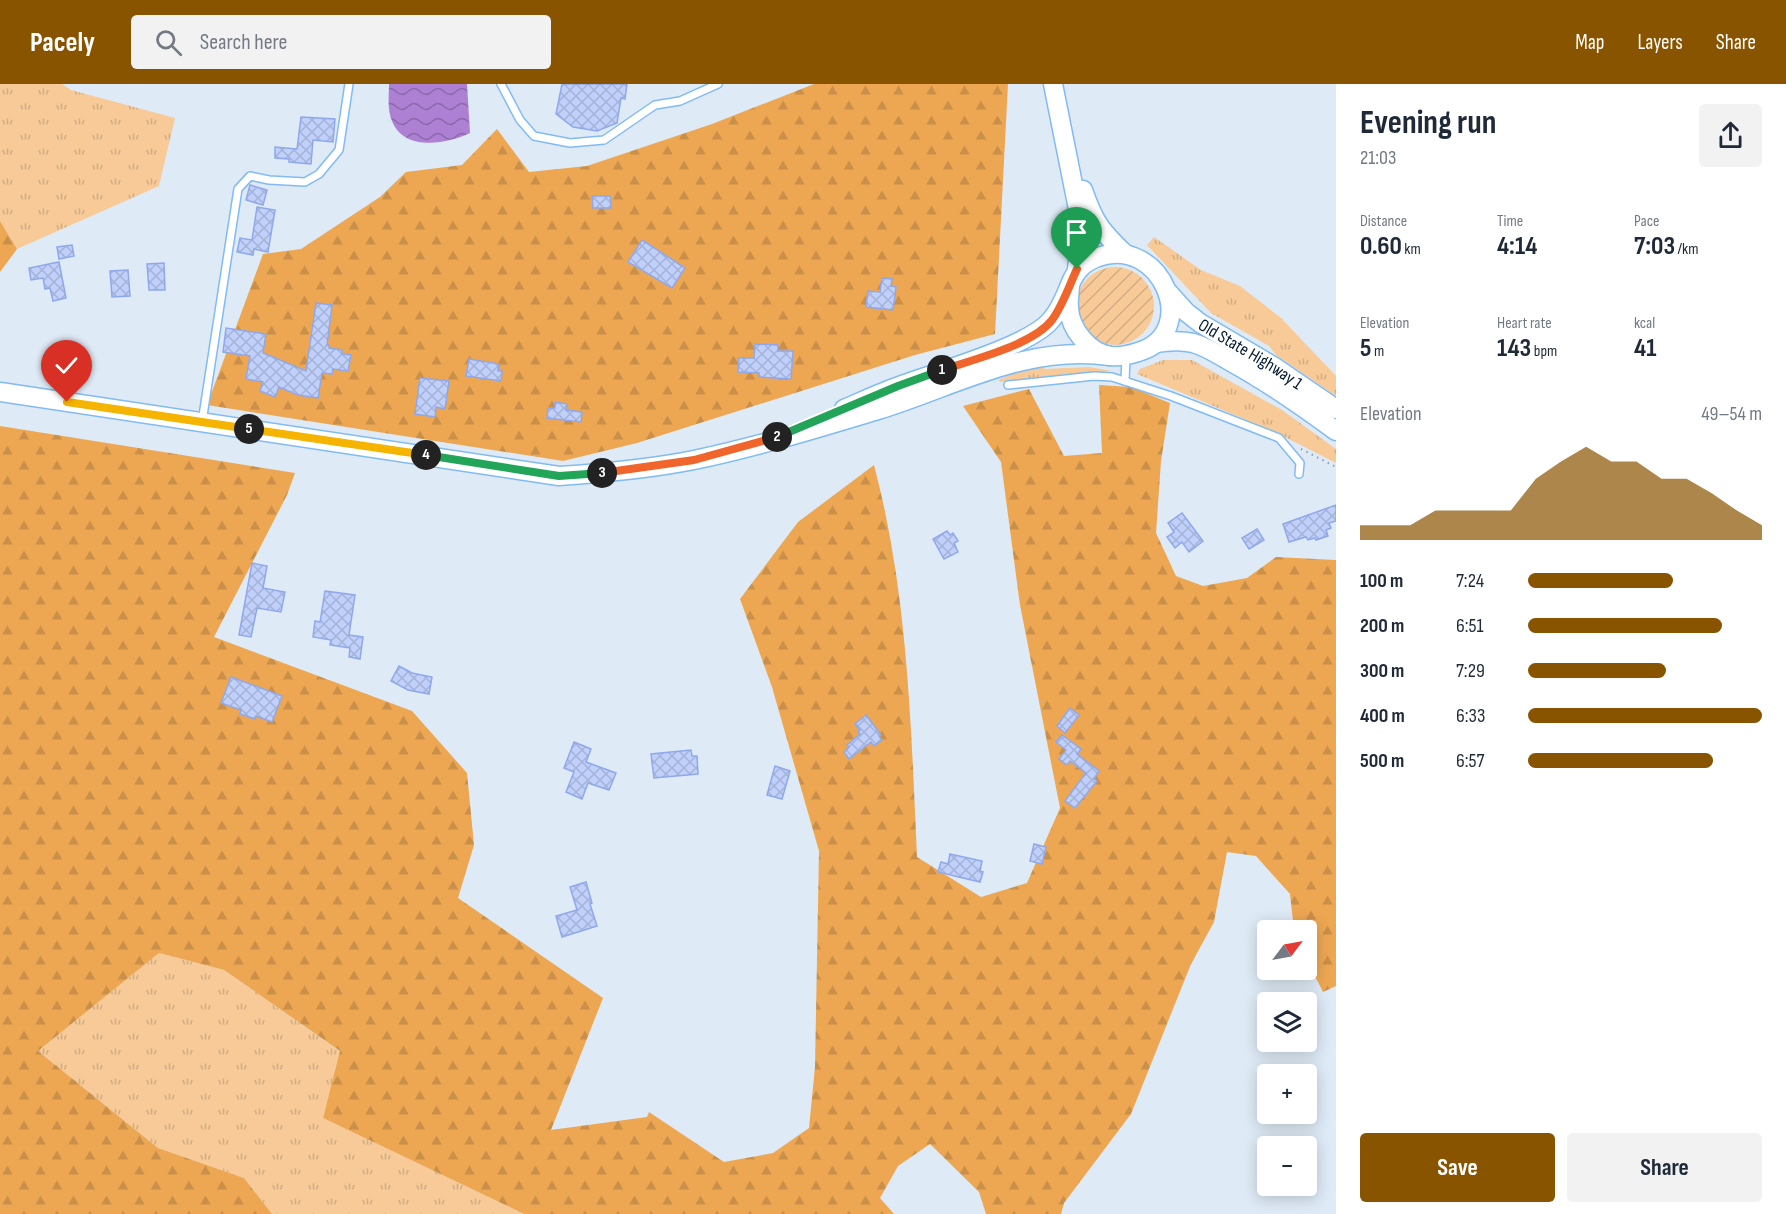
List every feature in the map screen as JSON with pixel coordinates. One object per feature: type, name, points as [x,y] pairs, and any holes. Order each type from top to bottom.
[{"type":"main road","points":[[1053,84],[1080,219],[1081,237],[1069,308],[1073,325],[1083,340],[1096,350],[1118,356]]},
{"type":"main road","points":[[1062,132],[1093,216],[1103,233],[1124,253]]},
{"type":"main road","points":[[0,392],[559,476],[617,472],[694,460],[767,441],[880,409],[983,372],[1030,358],[1086,352],[1118,356],[1141,351],[1156,343],[1167,326],[1171,309],[1168,292],[1152,268],[1139,258],[1124,253],[1108,254],[1091,260],[1074,277],[1062,304],[1051,321],[1035,335],[898,386],[767,441]]},
{"type":"main road","name":"Old State Highway 1","points":[[1168,292],[1186,312],[1200,323],[1273,366],[1336,409]]},
{"type":"main road","name":"Old State Highway 1","points":[[1156,343],[1180,341],[1204,347],[1271,386],[1336,431]]},
{"type":"lane","points":[[202,422],[238,189],[250,176],[269,180],[305,182],[319,174],[339,150],[349,84]]},
{"type":"lane","points":[[501,84],[520,120],[534,136],[570,143],[604,140],[655,105],[680,101],[718,84]]},
{"type":"lane","points":[[1118,356],[1125,381]]},
{"type":"lane","points":[[1008,385],[1094,376],[1112,377],[1171,396],[1279,438],[1300,463],[1299,474]]},
{"type":"path","points":[[1279,438],[1336,467]]},
{"type":"green space","points":[[0,84],[62,84],[71,90],[175,118],[159,186],[17,249],[0,221]]},
{"type":"green space","points":[[814,84],[1008,84],[995,334],[915,355],[637,443],[563,461],[207,405],[263,254],[301,249],[380,197],[406,172],[462,165],[497,129],[529,172],[587,166],[712,124]]},
{"type":"green space","points":[[0,221],[17,249],[0,272]]},
{"type":"green space","points":[[1154,237],[1201,270],[1240,286],[1281,318],[1336,376],[1336,396],[1276,355],[1269,346],[1211,313],[1147,245]]},
{"type":"green space","points":[[1115,267],[1130,270],[1147,284],[1154,306],[1151,321],[1137,338],[1115,345],[1100,342],[1083,328],[1076,306],[1079,291],[1093,274]]},
{"type":"green space","points":[[1163,360],[1192,360],[1282,410],[1336,449],[1336,463],[1275,432],[1137,374],[1140,369]]},
{"type":"green space","points":[[1042,365],[1045,369],[1089,367],[1112,371],[1000,382],[999,380],[1021,370]]},
{"type":"green space","points":[[1099,385],[1131,387],[1170,403],[1161,461],[1156,533],[1176,576],[1203,586],[1247,578],[1276,557],[1336,560],[1336,986],[1323,992],[1317,980],[1317,920],[1293,920],[1290,894],[1256,856],[1227,852],[1214,922],[1191,964],[1131,1114],[1064,1203],[1061,1214],[986,1214],[979,1192],[930,1144],[898,1166],[880,1198],[894,1214],[524,1214],[323,1118],[340,1051],[224,970],[159,953],[38,1051],[158,1148],[244,1178],[272,1214],[0,1214],[0,426],[295,473],[287,495],[214,637],[412,711],[467,773],[474,845],[458,898],[603,998],[551,1130],[647,1117],[649,1112],[724,1162],[773,1153],[809,1128],[815,1067],[819,851],[772,687],[740,599],[798,522],[874,465],[885,513],[901,611],[910,709],[917,857],[981,897],[1027,883],[1060,808],[1020,605],[1001,462],[963,406],[1029,389],[1064,456],[1102,453]]},
{"type":"green space","points":[[159,953],[224,970],[341,1052],[323,1118],[524,1214],[272,1214],[244,1178],[158,1148],[38,1051]]},
{"type":"water","points":[[389,84],[467,84],[470,133],[450,140],[427,143],[406,138],[398,131],[390,116]]},
{"type":"building","points":[[562,84],[627,84],[625,99],[621,98],[617,123],[597,131],[573,127],[556,114]]},
{"type":"building","points":[[301,117],[335,119],[333,142],[313,140],[311,164],[275,158],[275,147],[297,149]]},
{"type":"building","points":[[250,185],[267,190],[263,205],[246,200]]},
{"type":"building","points":[[592,196],[610,196],[611,208],[593,208]]},
{"type":"building","points":[[257,207],[275,210],[268,252],[254,249],[253,255],[237,252],[240,238],[252,240]]},
{"type":"building","points":[[642,240],[685,268],[672,288],[628,262]]},
{"type":"building","points":[[72,245],[74,256],[59,259],[57,247]]},
{"type":"building","points":[[59,262],[66,298],[53,301],[50,288],[45,289],[43,278],[31,280],[29,268]]},
{"type":"building","points":[[164,263],[165,290],[149,290],[147,264]]},
{"type":"building","points":[[128,270],[130,296],[112,297],[110,271]]},
{"type":"building","points":[[882,278],[892,279],[891,286],[896,287],[893,310],[866,307],[868,291],[880,292]]},
{"type":"building","points":[[316,303],[332,305],[327,345],[329,348],[342,350],[342,354],[351,355],[348,371],[333,369],[332,374],[322,373],[318,398],[298,395],[279,387],[275,397],[260,391],[263,382],[246,379],[250,356],[223,352],[226,328],[266,334],[263,353],[306,371]]},
{"type":"building","points":[[755,344],[778,345],[778,351],[793,351],[791,379],[759,377],[759,373],[738,372],[739,358],[754,358]]},
{"type":"building","points":[[469,359],[499,364],[498,371],[502,371],[501,381],[466,376]]},
{"type":"building","points":[[420,378],[449,381],[445,409],[436,407],[435,417],[415,414]]},
{"type":"building","points":[[555,402],[567,404],[566,410],[582,412],[581,422],[547,418],[548,408],[555,408]]},
{"type":"building","points":[[1336,505],[1336,521],[1329,523],[1331,528],[1326,530],[1328,536],[1316,540],[1315,538],[1308,540],[1306,537],[1289,542],[1283,524]]},
{"type":"building","points":[[1182,513],[1203,541],[1189,552],[1182,542],[1175,548],[1167,537],[1174,532],[1168,523]]},
{"type":"building","points":[[1257,529],[1264,540],[1249,549],[1242,538]]},
{"type":"building","points":[[947,531],[950,535],[953,533],[958,541],[954,543],[958,552],[944,559],[933,539]]},
{"type":"building","points":[[252,563],[267,566],[263,588],[285,592],[281,612],[257,608],[251,637],[239,635]]},
{"type":"building","points":[[325,591],[355,595],[349,635],[363,637],[360,659],[349,657],[350,648],[330,645],[331,640],[313,637],[315,621],[320,622]]},
{"type":"building","points":[[399,666],[412,673],[432,677],[429,694],[408,690],[391,681]]},
{"type":"building","points":[[231,677],[282,696],[272,722],[256,716],[255,719],[240,714],[241,710],[221,703]]},
{"type":"building","points":[[1070,708],[1079,715],[1065,733],[1057,726]]},
{"type":"building","points":[[866,715],[881,735],[879,736],[882,740],[874,746],[871,742],[849,759],[844,752],[849,747],[847,745],[860,734],[855,724]]},
{"type":"building","points":[[1062,735],[1081,749],[1077,754],[1099,771],[1094,779],[1097,781],[1075,808],[1065,801],[1086,773],[1070,761],[1067,765],[1059,759],[1066,750],[1056,742]]},
{"type":"building","points":[[574,742],[591,749],[586,762],[616,773],[609,790],[588,783],[582,799],[566,792],[574,772],[564,768]]},
{"type":"building","points":[[691,750],[692,756],[697,756],[698,774],[654,778],[651,754]]},
{"type":"building","points":[[775,766],[790,771],[782,799],[767,795]]},
{"type":"building","points":[[1034,844],[1046,847],[1042,864],[1030,861]]},
{"type":"building","points":[[950,854],[982,861],[980,871],[983,872],[980,882],[938,872],[941,862],[948,864]]},
{"type":"building","points":[[586,882],[597,926],[562,937],[556,916],[577,910],[570,887]]},
{"type":"route","points":[[67,402],[559,476],[617,472],[694,460],[767,441],[898,386],[1013,345],[1035,335],[1051,321],[1062,304],[1077,269]]}]
